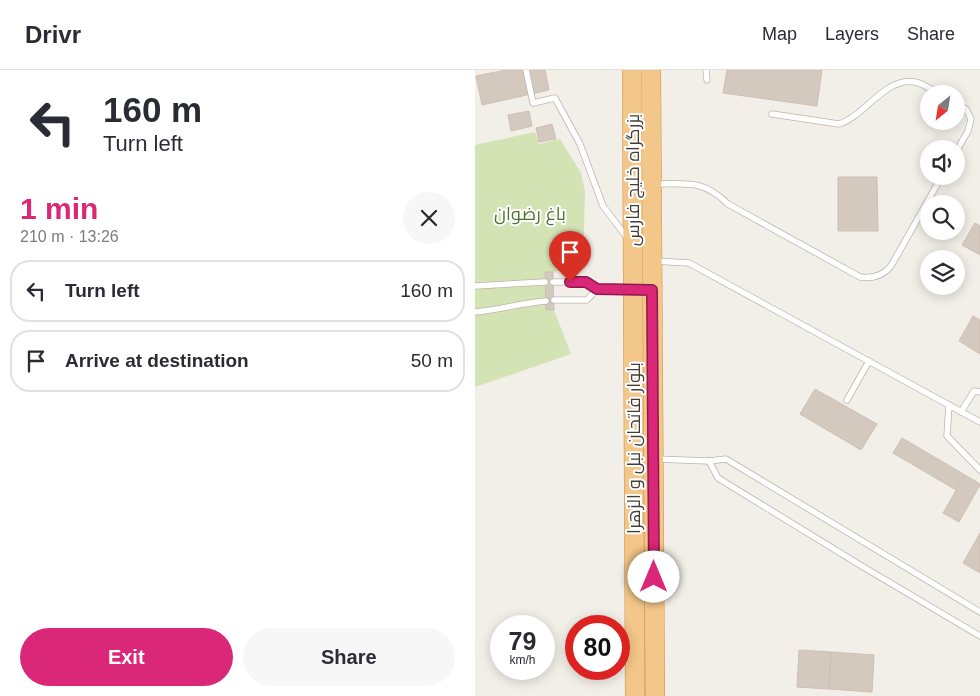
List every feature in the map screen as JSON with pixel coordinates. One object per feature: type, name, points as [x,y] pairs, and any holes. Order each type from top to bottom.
[{"type":"highway","name":"بزرگراه خلیج فارس","points":[[632,70],[633,290]]},
{"type":"highway","name":"بزرگراه خلیج فارس","points":[[651,70],[652,290]]},
{"type":"highway","points":[[633,290],[652,290]]},
{"type":"highway","name":"بلوار فاتحان نبل و الزهرا","points":[[633,290],[635,696]]},
{"type":"highway","name":"بلوار فاتحان نبل و الزهرا","points":[[652,290],[655,696]]},
{"type":"highway","points":[[634,490],[653,491]]},
{"type":"lane","points":[[526,70],[533,103],[555,98],[580,144],[603,206],[633,245]]},
{"type":"lane","points":[[706,70],[707,80]]},
{"type":"lane","points":[[772,114],[839,124],[848,122],[897,83],[909,81],[922,85]]},
{"type":"lane","points":[[963,140],[968,131],[971,119],[965,108]]},
{"type":"lane","points":[[651,184],[694,184],[707,187],[728,204],[852,272],[860,276],[872,278],[883,274],[891,266],[937,185]]},
{"type":"lane","points":[[652,261],[689,263],[980,422]]},
{"type":"lane","points":[[475,286],[545,282]]},
{"type":"lane","points":[[553,282],[586,282],[597,289],[633,290]]},
{"type":"lane","points":[[553,300],[587,300],[597,289]]},
{"type":"lane","points":[[475,312],[492,311],[523,303],[545,301]]},
{"type":"lane","points":[[847,400],[869,361]]},
{"type":"lane","points":[[961,412],[974,391],[980,392]]},
{"type":"lane","points":[[949,405],[947,436],[980,470]]},
{"type":"lane","points":[[653,459],[709,461],[726,459],[980,612]]},
{"type":"lane","points":[[709,461],[718,478],[980,636]]},
{"type":"green space","name":"باغ رضوان","points":[[535,132],[539,144],[560,139],[581,173],[585,191],[583,266],[553,272],[554,310],[571,354],[475,387],[475,145]]},
{"type":"building","points":[[506,70],[545,70],[549,90],[482,105],[476,76]]},
{"type":"building","points":[[727,70],[822,70],[817,106],[723,93]]},
{"type":"building","points":[[529,111],[532,126],[511,131],[508,115]]},
{"type":"building","points":[[552,124],[556,139],[539,142],[536,128]]},
{"type":"building","points":[[838,177],[877,177],[878,231],[838,231]]},
{"type":"building","points":[[975,223],[980,226],[980,255],[962,245]]},
{"type":"building","points":[[545,272],[553,272],[554,310],[546,310]]},
{"type":"building","points":[[973,316],[980,320],[980,354],[959,341]]},
{"type":"building","points":[[815,389],[877,424],[861,450],[800,414]]},
{"type":"building","points":[[902,438],[965,475],[956,490],[893,453]]},
{"type":"building","points":[[965,475],[980,485],[959,522],[943,513]]},
{"type":"building","points":[[980,533],[980,573],[963,563]]},
{"type":"building","points":[[799,650],[831,652],[829,689],[797,687]]},
{"type":"building","points":[[831,652],[874,655],[872,692],[829,689]]},
{"type":"route","points":[[570,282],[586,282],[597,289],[652,290],[654,577]]}]
